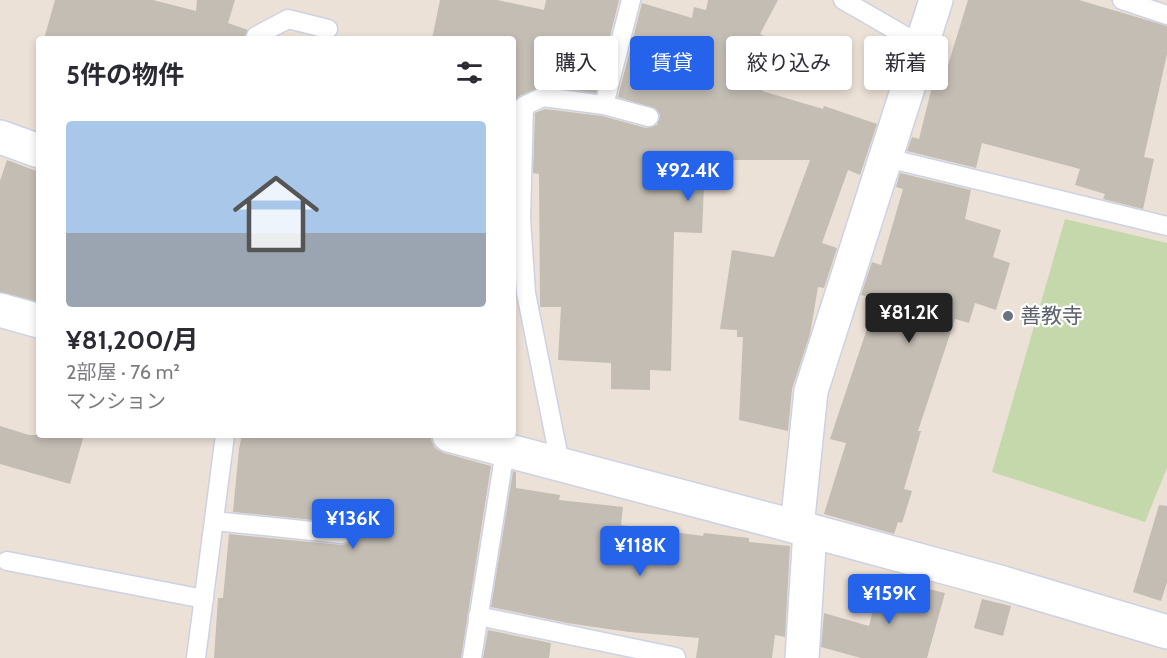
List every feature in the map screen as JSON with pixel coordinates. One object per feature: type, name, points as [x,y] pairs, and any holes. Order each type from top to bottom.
[{"type":"street","points":[[924,36],[936,0]]},
{"type":"street","points":[[802,658],[803,529],[811,390],[907,90]]},
{"type":"street","points":[[0,137],[36,150]]},
{"type":"street","points":[[0,310],[36,320]]},
{"type":"street","points":[[460,438],[1003,583],[1167,632]]},
{"type":"lane","points":[[604,105],[631,0]]},
{"type":"lane","points":[[843,0],[905,36]]},
{"type":"lane","points":[[1122,0],[1167,15]]},
{"type":"lane","points":[[256,36],[288,19],[328,29]]},
{"type":"lane","points":[[560,463],[526,293],[518,164],[524,106],[543,97],[604,105],[649,117]]},
{"type":"lane","points":[[887,158],[1167,226]]},
{"type":"lane","points":[[196,658],[225,438]]},
{"type":"lane","points":[[472,658],[505,451]]},
{"type":"lane","points":[[214,521],[342,534]]},
{"type":"lane","points":[[7,561],[204,599]]},
{"type":"lane","points":[[478,616],[676,657]]},
{"type":"green space","points":[[1065,219],[1167,243],[1167,468],[1145,522],[992,472]]},
{"type":"building","points":[[55,0],[153,0],[196,11],[197,0],[235,0],[228,23],[248,30],[245,36],[45,36]]},
{"type":"building","points":[[440,0],[497,0],[544,10],[546,0],[619,0],[610,36],[534,36],[534,90],[519,96],[516,100],[516,36],[433,36]]},
{"type":"building","points":[[708,0],[778,0],[760,34],[764,36],[726,36],[726,90],[763,90],[823,109],[824,106],[877,124],[860,175],[848,170],[822,243],[837,248],[824,288],[818,287],[810,334],[792,389],[788,431],[739,420],[743,337],[737,337],[737,330],[720,329],[732,250],[774,257],[810,160],[705,160],[702,233],[674,232],[671,371],[650,370],[650,390],[611,389],[611,363],[558,360],[561,307],[540,307],[539,174],[533,173],[535,113],[545,109],[602,116],[646,128],[657,125],[660,115],[656,109],[618,97],[630,50],[630,90],[714,90],[714,36],[634,36],[642,3],[692,18],[694,7],[706,10]]},
{"type":"building","points":[[968,0],[1079,0],[1167,26],[1167,54],[1144,157],[1154,159],[1143,209],[1103,199],[1105,194],[1075,185],[1080,169],[982,143],[976,168],[907,151],[912,137],[919,139],[931,90],[948,90],[948,65]]},
{"type":"building","points":[[574,90],[597,90],[596,93]]},
{"type":"building","points":[[7,160],[36,171],[36,301],[0,292],[0,181]]},
{"type":"building","points":[[900,173],[971,190],[965,219],[1001,230],[993,257],[1010,263],[996,310],[975,303],[969,323],[955,319],[918,431],[921,431],[904,489],[912,491],[902,523],[898,522],[894,534],[824,514],[846,443],[830,439],[877,299],[861,295],[872,262],[881,265],[903,189],[896,187]]},
{"type":"building","points":[[0,426],[36,435],[36,438],[83,438],[70,484],[0,464]]},
{"type":"building","points":[[241,438],[431,438],[435,448],[444,453],[491,466],[461,658],[214,658],[218,598],[223,598],[229,534],[341,545],[347,544],[353,536],[352,529],[343,523],[233,512]]},
{"type":"building","points":[[513,471],[516,472],[516,488],[560,495],[559,500],[623,507],[621,525],[703,536],[704,533],[749,538],[749,542],[790,546],[785,637],[775,635],[772,658],[696,658],[699,638],[629,632],[567,623],[491,607]]},
{"type":"building","points":[[1159,505],[1167,506],[1167,582],[1161,601],[1133,592]]},
{"type":"building","points":[[881,577],[945,593],[927,658],[861,658],[821,647],[824,613],[869,626]]},
{"type":"building","points":[[982,599],[1011,606],[1003,636],[974,628]]},
{"type":"building","points":[[488,630],[551,643],[549,658],[483,658]]},
{"type":"place","name":"善教寺","points":[[1008,316]]}]
